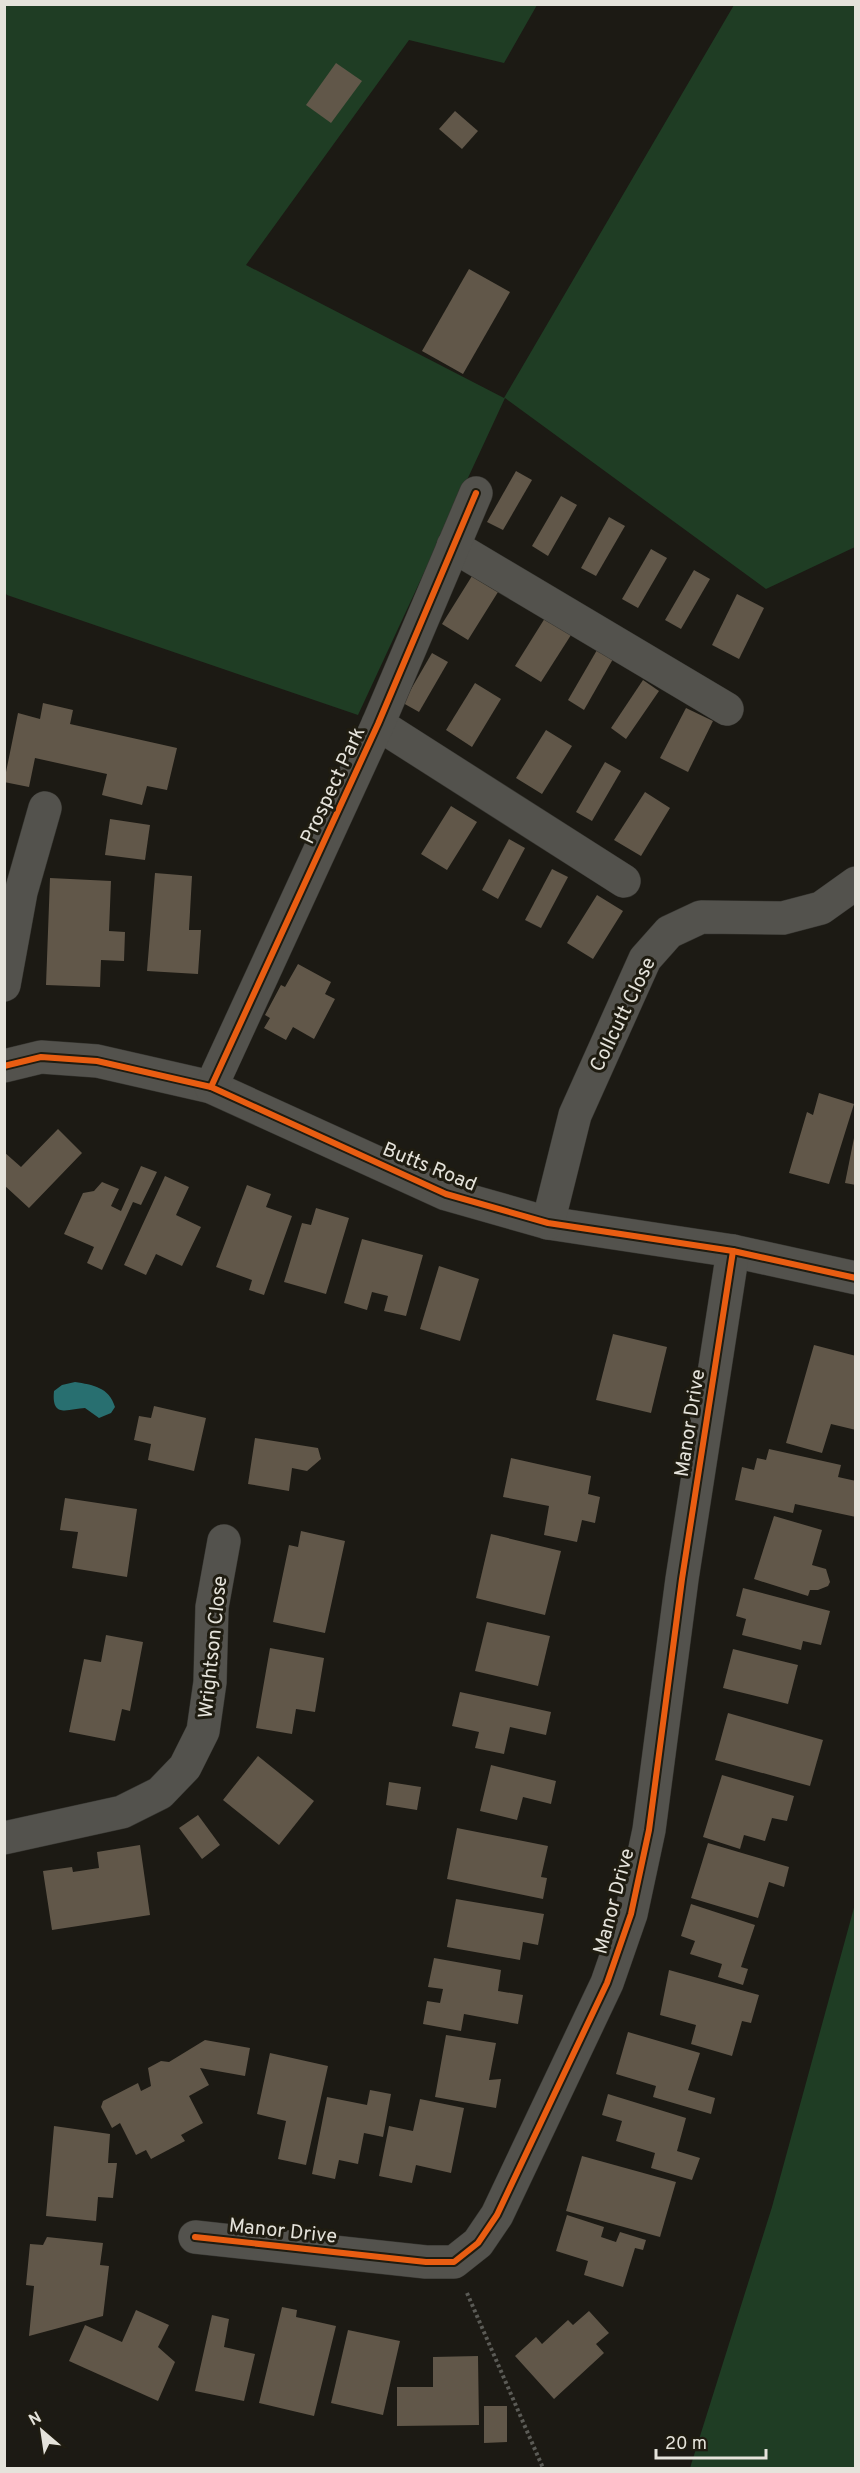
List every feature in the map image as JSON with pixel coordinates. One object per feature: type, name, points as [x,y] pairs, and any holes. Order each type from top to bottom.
[{"type":"street","name":"Prospect Park","points":[[211,1087],[378,724],[476,493]]},
{"type":"street","points":[[453,546],[727,709]]},
{"type":"street","name":"Prospect Park","points":[[378,724],[624,881]]},
{"type":"street","points":[[4,985],[21,892],[45,808]]},
{"type":"street","name":"Collcutt Close","points":[[548,1223],[575,1115],[645,959],[669,932],[701,917],[783,918],[821,908],[855,883]]},
{"type":"street","name":"Butts Road","points":[[4,1066],[41,1057],[96,1061],[211,1087],[446,1194],[548,1223],[733,1251],[855,1278]]},
{"type":"street","name":"Manor Drive","points":[[195,2237],[426,2262],[454,2262],[478,2242],[497,2215],[607,1983],[631,1914],[649,1830],[682,1579],[733,1251]]},
{"type":"street","name":"Wrightson Close","points":[[4,1838],[122,1812],[160,1793],[184,1767],[203,1731],[210,1682],[212,1607],[224,1540]]},
{"type":"path","points":[[454,2262],[543,2469]]},
{"type":"green space","points":[[4,5],[537,5],[504,63],[409,40],[246,265],[504,398],[734,5],[855,5],[855,547],[766,589],[505,398],[358,715],[7,595],[4,591]]},
{"type":"green space","points":[[855,1904],[855,2468],[690,2468],[772,2207]]},
{"type":"water","points":[[75,1382],[100,1388],[109,1395],[115,1407],[111,1413],[99,1418],[85,1408],[63,1410],[55,1406],[54,1391],[62,1385]]},
{"type":"building","points":[[336,63],[362,81],[331,123],[306,105]]},
{"type":"building","points":[[455,111],[478,131],[462,149],[439,129]]},
{"type":"building","points":[[469,269],[510,292],[463,374],[422,351]]},
{"type":"building","points":[[516,471],[532,480],[503,530],[487,522]]},
{"type":"building","points":[[561,496],[577,505],[548,556],[532,546]]},
{"type":"building","points":[[609,517],[625,526],[596,576],[581,568]]},
{"type":"building","points":[[651,549],[667,558],[638,608],[622,599]]},
{"type":"building","points":[[694,570],[710,579],[681,629],[665,620]]},
{"type":"building","points":[[472,576],[498,592],[468,640],[442,624]]},
{"type":"building","points":[[737,594],[764,608],[739,659],[712,645]]},
{"type":"building","points":[[545,618],[571,635],[541,682],[515,666]]},
{"type":"building","points":[[597,650],[613,659],[584,710],[568,700]]},
{"type":"building","points":[[432,653],[448,662],[419,712],[403,703]]},
{"type":"building","points":[[643,680],[659,691],[626,739],[611,728]]},
{"type":"building","points":[[475,683],[501,699],[472,747],[446,730]]},
{"type":"building","points":[[43,703],[73,710],[70,724],[177,748],[167,790],[147,786],[142,805],[102,795],[107,774],[35,758],[29,787],[4,782],[18,713],[40,719]]},
{"type":"building","points":[[686,708],[713,721],[688,772],[660,758]]},
{"type":"building","points":[[546,730],[572,746],[542,794],[516,778]]},
{"type":"building","points":[[605,762],[621,771],[592,821],[576,812]]},
{"type":"building","points":[[645,792],[670,808],[641,856],[614,840]]},
{"type":"building","points":[[451,806],[477,822],[447,870],[421,854]]},
{"type":"building","points":[[110,819],[150,825],[145,860],[105,855]]},
{"type":"building","points":[[509,839],[525,848],[498,899],[482,890]]},
{"type":"building","points":[[552,869],[568,877],[541,928],[525,920]]},
{"type":"building","points":[[155,873],[192,876],[189,930],[201,930],[198,974],[147,971]]},
{"type":"building","points":[[50,878],[111,881],[109,931],[125,932],[124,961],[101,960],[100,987],[46,985]]},
{"type":"building","points":[[597,895],[623,911],[593,959],[567,943]]},
{"type":"building","points":[[298,964],[331,982],[325,994],[335,999],[314,1039],[293,1027],[286,1040],[264,1028],[270,1018],[265,1015],[281,985],[285,987]]},
{"type":"building","points":[[819,1093],[854,1104],[829,1184],[789,1173],[807,1112],[813,1115]]},
{"type":"building","points":[[58,1129],[82,1153],[29,1208],[4,1185],[4,1152],[21,1167]]},
{"type":"building","points":[[854,1138],[856,1138],[856,1185],[845,1183]]},
{"type":"building","points":[[141,1166],[157,1172],[141,1205],[133,1202],[102,1270],[87,1263],[94,1247],[64,1234],[83,1193],[94,1191],[102,1182],[119,1189],[111,1206],[121,1211]]},
{"type":"building","points":[[165,1176],[189,1187],[176,1215],[201,1227],[182,1266],[156,1254],[146,1275],[124,1265]]},
{"type":"building","points":[[247,1185],[271,1194],[266,1207],[292,1216],[264,1295],[249,1290],[252,1280],[216,1267]]},
{"type":"building","points":[[316,1208],[349,1218],[326,1294],[284,1282],[302,1223],[311,1225]]},
{"type":"building","points":[[362,1239],[423,1255],[406,1316],[384,1311],[388,1296],[372,1292],[367,1310],[344,1303]]},
{"type":"building","points":[[439,1266],[479,1279],[460,1341],[420,1329]]},
{"type":"building","points":[[613,1334],[667,1347],[651,1413],[596,1400]]},
{"type":"building","points":[[814,1345],[856,1356],[856,1430],[831,1424],[822,1453],[786,1443]]},
{"type":"building","points":[[154,1406],[206,1418],[194,1471],[148,1460],[151,1444],[134,1440],[139,1416],[151,1418]]},
{"type":"building","points":[[255,1438],[318,1448],[321,1459],[307,1471],[292,1468],[289,1491],[248,1484]]},
{"type":"building","points":[[769,1449],[841,1465],[838,1477],[856,1481],[856,1517],[795,1504],[793,1513],[735,1500],[742,1467],[754,1470],[757,1458],[766,1460]]},
{"type":"building","points":[[511,1458],[591,1476],[588,1494],[600,1497],[595,1523],[582,1520],[577,1542],[544,1535],[549,1506],[503,1497]]},
{"type":"building","points":[[65,1498],[137,1509],[127,1577],[72,1568],[78,1532],[60,1530]]},
{"type":"building","points":[[774,1516],[822,1530],[812,1565],[826,1569],[830,1582],[828,1586],[810,1590],[808,1596],[754,1579]]},
{"type":"building","points":[[301,1531],[345,1541],[325,1633],[273,1622],[289,1545],[298,1547]]},
{"type":"building","points":[[491,1534],[561,1551],[545,1615],[476,1598]]},
{"type":"building","points":[[743,1588],[830,1611],[821,1645],[803,1641],[801,1650],[742,1635],[746,1619],[736,1616]]},
{"type":"building","points":[[487,1622],[550,1636],[538,1686],[475,1671]]},
{"type":"building","points":[[106,1635],[143,1642],[130,1711],[122,1709],[115,1741],[69,1732],[84,1659],[101,1662]]},
{"type":"building","points":[[270,1648],[324,1658],[315,1712],[296,1709],[292,1734],[256,1728]]},
{"type":"building","points":[[733,1649],[798,1665],[788,1704],[723,1688]]},
{"type":"building","points":[[460,1692],[551,1712],[546,1735],[510,1727],[504,1754],[475,1748],[479,1732],[452,1726]]},
{"type":"building","points":[[728,1713],[823,1740],[810,1786],[715,1760]]},
{"type":"building","points":[[258,1756],[314,1801],[279,1845],[223,1800]]},
{"type":"building","points":[[491,1765],[556,1781],[551,1804],[523,1797],[517,1820],[480,1811]]},
{"type":"building","points":[[722,1775],[794,1796],[787,1821],[772,1818],[765,1841],[744,1835],[740,1849],[703,1837]]},
{"type":"building","points":[[389,1782],[421,1787],[417,1810],[386,1805]]},
{"type":"building","points":[[198,1815],[220,1845],[202,1859],[179,1828]]},
{"type":"building","points":[[457,1828],[548,1846],[541,1877],[547,1878],[543,1899],[447,1879]]},
{"type":"building","points":[[708,1843],[789,1867],[784,1887],[769,1882],[758,1918],[691,1898]]},
{"type":"building","points":[[140,1845],[150,1915],[52,1930],[43,1871],[72,1867],[73,1872],[99,1868],[97,1852]]},
{"type":"building","points":[[456,1899],[544,1914],[538,1945],[523,1942],[520,1960],[447,1947]]},
{"type":"building","points":[[691,1904],[755,1925],[741,1967],[748,1969],[743,1985],[718,1977],[722,1964],[690,1954],[695,1941],[681,1936]]},
{"type":"building","points":[[434,1958],[501,1970],[498,1991],[523,1995],[518,2024],[464,2014],[461,2031],[423,2024],[427,2001],[440,2003],[443,1989],[428,1987]]},
{"type":"building","points":[[669,1970],[759,1995],[751,2023],[742,2021],[732,2056],[691,2044],[696,2025],[660,2015]]},
{"type":"building","points":[[628,2032],[700,2053],[688,2090],[715,2098],[711,2114],[653,2097],[656,2086],[616,2074]]},
{"type":"building","points":[[446,2035],[496,2043],[489,2080],[501,2079],[496,2108],[435,2097]]},
{"type":"building","points":[[205,2040],[250,2048],[245,2076],[200,2068],[209,2085],[189,2096],[203,2123],[181,2135],[185,2141],[151,2159],[146,2150],[136,2155],[120,2123],[112,2128],[101,2107],[103,2101],[138,2083],[141,2091],[151,2086],[148,2068],[161,2061],[169,2062]]},
{"type":"building","points":[[270,2053],[328,2066],[306,2165],[278,2159],[286,2121],[257,2114]]},
{"type":"building","points":[[370,2090],[391,2094],[383,2137],[364,2133],[358,2164],[339,2160],[335,2179],[312,2174],[327,2097],[367,2105]]},
{"type":"building","points":[[608,2094],[686,2118],[677,2151],[700,2158],[692,2180],[651,2168],[655,2153],[616,2141],[622,2121],[602,2115]]},
{"type":"building","points":[[420,2099],[464,2108],[451,2173],[416,2165],[412,2183],[379,2176],[389,2126],[413,2131]]},
{"type":"building","points":[[54,2126],[110,2134],[108,2163],[117,2163],[113,2198],[98,2197],[96,2221],[46,2216]]},
{"type":"building","points":[[582,2156],[676,2182],[660,2237],[566,2211]]},
{"type":"building","points":[[567,2215],[604,2227],[601,2237],[616,2242],[620,2232],[646,2240],[643,2250],[635,2248],[623,2287],[584,2275],[588,2261],[556,2251]]},
{"type":"building","points":[[47,2237],[103,2243],[100,2265],[109,2266],[103,2316],[29,2336],[34,2286],[26,2285],[30,2244],[43,2245]]},
{"type":"building","points":[[282,2307],[297,2310],[296,2317],[336,2326],[314,2416],[259,2403]]},
{"type":"building","points":[[136,2310],[169,2325],[158,2347],[175,2362],[158,2401],[69,2361],[85,2325],[122,2342]]},
{"type":"building","points":[[589,2311],[609,2333],[596,2344],[604,2353],[554,2399],[515,2356],[536,2337],[542,2344],[568,2320],[573,2325]]},
{"type":"building","points":[[212,2315],[229,2319],[224,2347],[255,2354],[244,2401],[195,2391]]},
{"type":"building","points":[[348,2330],[400,2341],[383,2415],[331,2403]]},
{"type":"building","points":[[478,2356],[479,2425],[397,2426],[397,2387],[433,2387],[433,2357]]},
{"type":"building","points":[[484,2406],[507,2406],[507,2442],[484,2443]]},
{"type":"cycle path","points":[[211,1087],[378,724],[476,493]]},
{"type":"cycle path","points":[[4,1066],[41,1057],[97,1061],[211,1087],[446,1194],[548,1223],[733,1251],[856,1278]]},
{"type":"cycle path","points":[[195,2237],[426,2262],[454,2262],[478,2243],[497,2215],[607,1983],[631,1914],[649,1830],[682,1579],[733,1251]]}]
